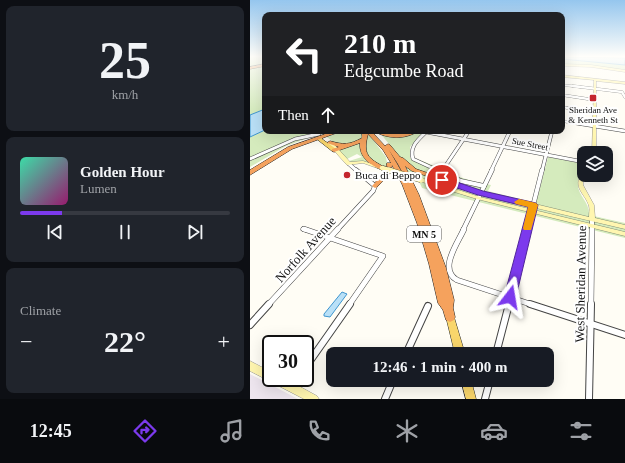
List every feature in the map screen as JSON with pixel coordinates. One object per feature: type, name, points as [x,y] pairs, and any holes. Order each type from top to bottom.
[{"type":"highway","points":[[250,173],[282,152],[324,134]]},
{"type":"highway","points":[[250,168],[282,149],[328,134]]},
{"type":"highway","points":[[334,150],[343,146],[357,143],[365,134]]},
{"type":"highway","points":[[366,134],[363,147],[364,155],[371,162],[382,168]]},
{"type":"highway","name":"MN 5","points":[[367,134],[391,154]]},
{"type":"highway","name":"MN 5","points":[[376,134],[391,154],[406,187],[431,255],[442,303],[449,312]]},
{"type":"highway","points":[[389,134],[397,136],[409,134]]},
{"type":"highway","points":[[330,143],[343,146]]},
{"type":"highway","points":[[375,186],[388,172],[391,154],[414,170],[480,195]]},
{"type":"main road","points":[[320,136],[330,143]]},
{"type":"main road","points":[[320,136],[320,139],[334,150]]},
{"type":"main road","name":"MN 5","points":[[449,312],[458,347]]},
{"type":"main road","points":[[468,387],[471,399]]},
{"type":"street","points":[[565,76],[625,83]]},
{"type":"street","points":[[594,146],[595,80]]},
{"type":"street","points":[[565,85],[624,93],[625,97]]},
{"type":"street","points":[[565,95],[595,100]]},
{"type":"street","points":[[565,107],[594,112]]},
{"type":"street","points":[[565,121],[625,131]]},
{"type":"street","points":[[250,159],[310,134]]},
{"type":"street","points":[[315,134],[320,136]]},
{"type":"street","points":[[424,134],[412,149],[411,152],[413,159],[464,181],[484,186]]},
{"type":"street","name":"Sue Street","points":[[435,134],[577,161]]},
{"type":"street","points":[[441,172],[467,134]]},
{"type":"street","points":[[509,134],[450,259],[449,270],[454,279],[625,335]]},
{"type":"street","points":[[498,347],[551,134]]},
{"type":"street","points":[[330,143],[334,150],[375,186]]},
{"type":"street","points":[[349,164],[363,162],[420,180],[592,223],[625,234]]},
{"type":"street","name":"West Sheridan Avenue","points":[[581,182],[580,186],[591,205],[592,223],[589,399]]},
{"type":"street","name":"Norfolk Avenue","points":[[250,325],[373,191],[375,186]]},
{"type":"street","points":[[592,223],[625,227]]},
{"type":"street","points":[[303,229],[383,256],[314,355]]},
{"type":"street","points":[[409,347],[428,306]]},
{"type":"street","points":[[250,366],[262,372]]},
{"type":"street","points":[[292,387],[314,399]]},
{"type":"street","points":[[385,399],[391,387]]},
{"type":"street","points":[[485,399],[488,387]]},
{"type":"shaded area","points":[[250,374],[262,380],[262,387],[275,387],[298,399],[250,399]]},
{"type":"green space","points":[[250,76],[262,76],[262,110],[250,115]]},
{"type":"green space","points":[[262,131],[262,134],[319,134],[286,146],[250,167],[250,137]]},
{"type":"green space","points":[[336,134],[364,134],[364,137],[355,143],[336,144],[327,137]]},
{"type":"green space","points":[[369,134],[386,157],[388,168],[374,163],[364,151]]},
{"type":"green space","points":[[381,134],[393,136],[402,134],[422,134],[410,147],[410,158],[421,160],[469,180],[491,185],[488,191],[536,203],[548,157],[577,163],[577,182],[580,192],[588,206],[589,215],[625,223],[625,238],[422,188],[417,177],[410,175],[403,161]]},
{"type":"green space","points":[[360,143],[371,164],[361,161],[351,162],[349,161],[362,157],[357,154],[347,159],[337,150]]},
{"type":"water","points":[[262,110],[262,131],[250,137],[250,115]]},
{"type":"water","points":[[342,292],[347,294],[330,317],[324,316],[324,314]]},
{"type":"slow traffic","points":[[519,202],[533,205],[528,228]]},
{"type":"place","name":"Sheridan Ave & Kenneth St","points":[[593,98]]},
{"type":"place","name":"Buca di Beppo","points":[[347,175]]},
{"type":"route","points":[[442,180],[481,193],[533,205],[510,297]]}]
